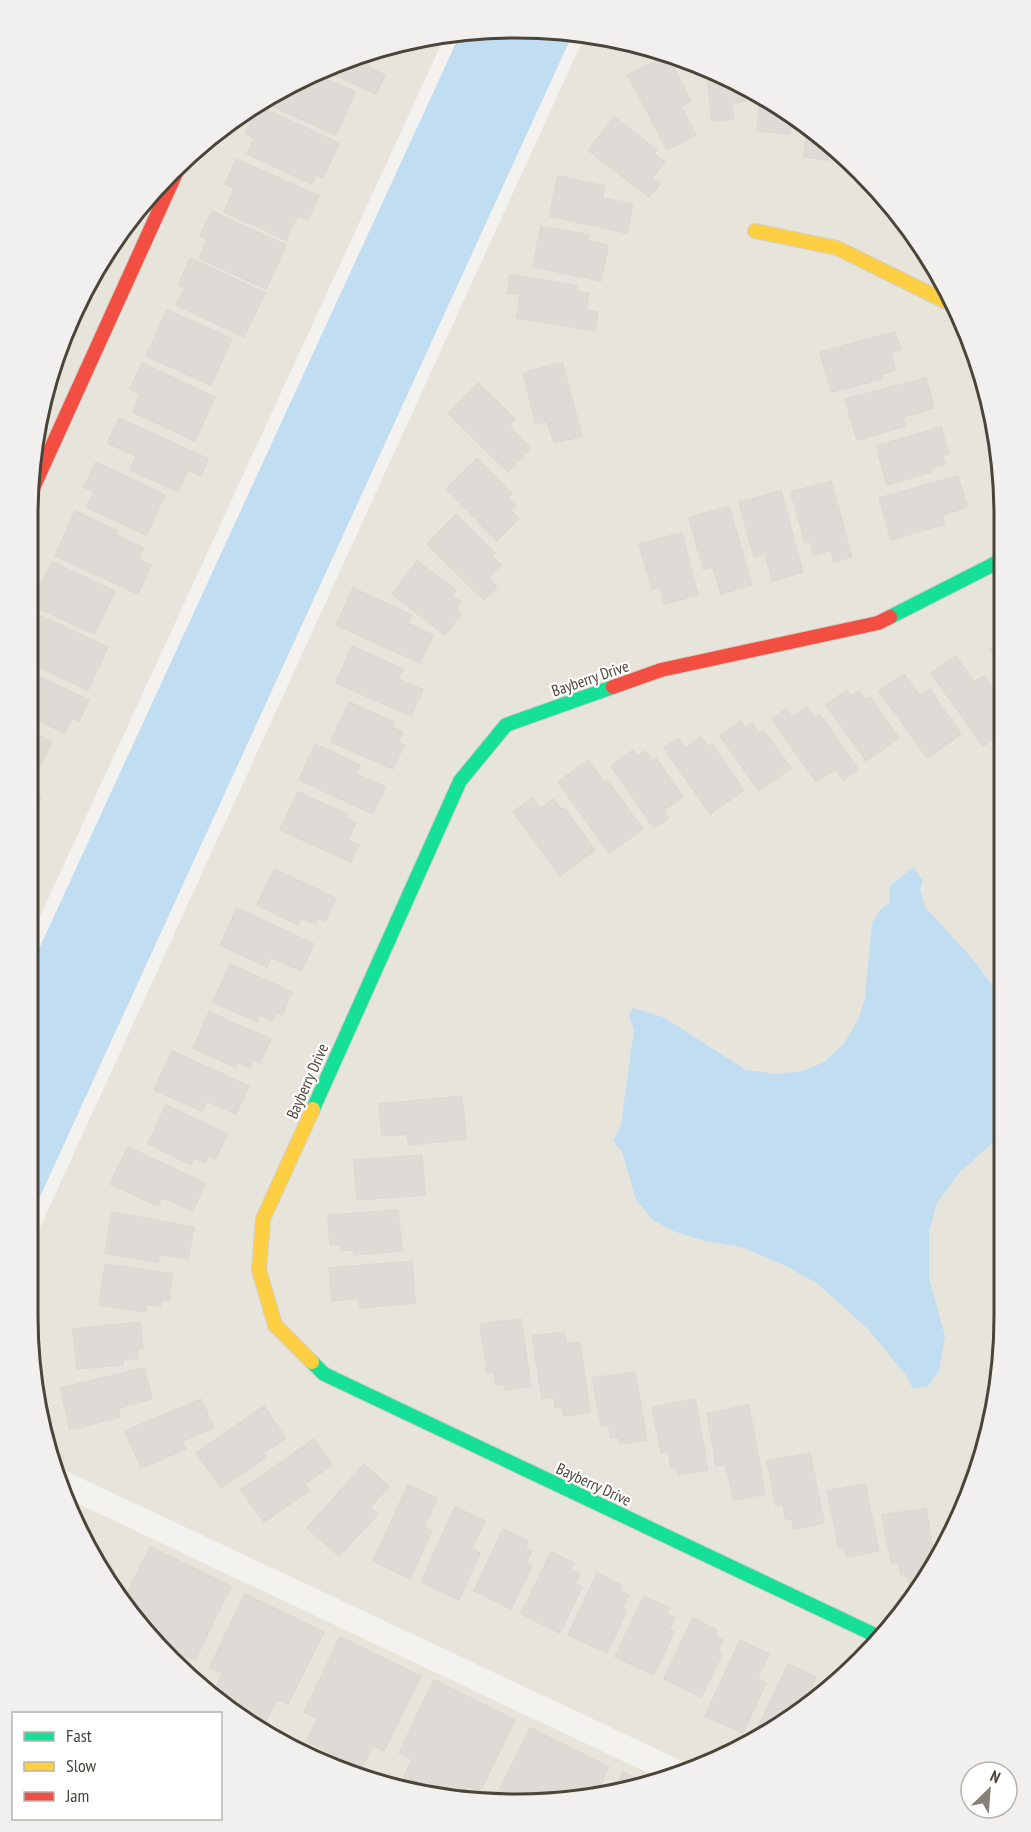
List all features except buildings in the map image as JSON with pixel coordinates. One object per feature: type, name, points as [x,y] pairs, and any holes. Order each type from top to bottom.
[{"type":"street","points":[[40,472],[170,186]]},
{"type":"street","points":[[755,231],[837,248],[941,299]]},
{"type":"street","name":"Bayberry Drive","points":[[873,1634],[324,1374],[275,1325],[260,1270],[263,1219],[460,781],[507,725],[661,670],[878,623],[994,564]]},
{"type":"shaded area","points":[[582,43],[639,54],[669,63],[727,87],[781,118],[831,156],[875,200],[913,250],[929,277],[944,304],[968,362],[984,422],[992,484],[994,516],[994,1316],[992,1348],[984,1410],[968,1470],[944,1528],[913,1582],[875,1632],[831,1676],[806,1696],[781,1714],[727,1745],[686,1763],[63,1470],[47,1410],[42,1379],[38,1316],[38,1232]]},
{"type":"shaded area","points":[[441,44],[38,921],[39,484],[47,422],[54,392],[63,362],[87,304],[118,250],[156,200],[200,156],[225,136],[277,102],[333,74],[392,54]]},
{"type":"shaded area","points":[[76,1503],[651,1774],[578,1790],[516,1794],[484,1793],[422,1785],[392,1778],[362,1769],[304,1745],[250,1714],[225,1696],[200,1676],[156,1632],[118,1582],[87,1528]]},
{"type":"water","points":[[516,38],[569,41],[38,1201],[38,951],[457,42]]},
{"type":"water","points":[[913,867],[923,881],[920,889],[925,907],[972,958],[994,987],[994,1142],[961,1171],[937,1203],[929,1232],[929,1278],[945,1337],[939,1371],[928,1386],[913,1389],[905,1374],[868,1329],[818,1284],[786,1266],[742,1247],[705,1241],[673,1231],[652,1219],[636,1200],[622,1152],[613,1141],[621,1125],[634,1030],[629,1015],[633,1008],[663,1017],[746,1070],[777,1074],[803,1071],[824,1062],[843,1045],[858,1020],[865,998],[872,923],[881,909],[890,903],[890,886]]},
{"type":"traffic: fast","points":[[890,617],[994,564]]},
{"type":"traffic: fast","points":[[313,1109],[460,781],[506,725],[613,687]]},
{"type":"traffic: fast","points":[[312,1362],[324,1374],[873,1634]]},
{"type":"traffic: slow","points":[[755,231],[837,248],[941,299]]},
{"type":"traffic: slow","points":[[312,1362],[275,1325],[259,1270],[263,1219],[313,1109]]},
{"type":"traffic: jam","points":[[40,472],[170,186]]},
{"type":"traffic: jam","points":[[613,687],[661,670],[878,623],[890,617]]}]
